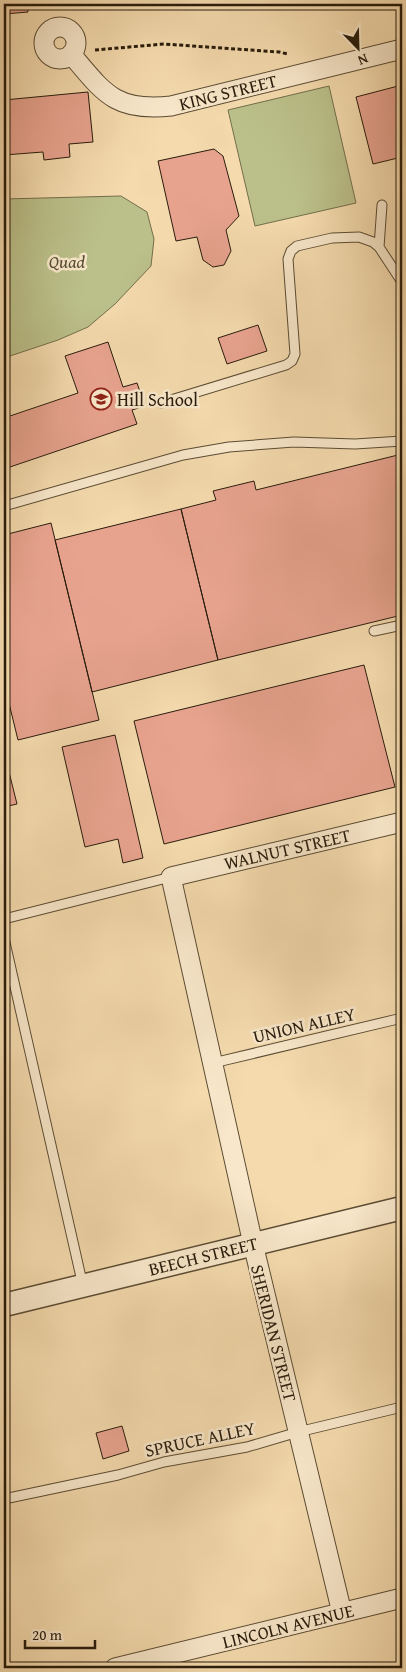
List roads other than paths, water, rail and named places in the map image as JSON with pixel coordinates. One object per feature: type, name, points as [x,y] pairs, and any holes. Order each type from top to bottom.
[{"type":"street","name":"KING STREET","points":[[73,52],[107,94],[118,101],[142,108],[171,106],[402,49]]},
{"type":"street","name":"WALNUT STREET","points":[[171,876],[402,822]]},
{"type":"street","name":"SHERIDAN STREET","points":[[171,876],[253,1244],[342,1613]]},
{"type":"street","name":"BEECH STREET","points":[[4,1305],[402,1208]]},
{"type":"street","name":"LINCOLN AVENUE","points":[[115,1668],[402,1598]]},
{"type":"lane","points":[[379,247],[382,205]]},
{"type":"lane","points":[[161,403],[286,365],[292,361],[295,354],[288,259],[293,249],[346,236],[359,237],[373,242],[379,247],[401,279]]},
{"type":"lane","points":[[4,506],[184,455],[229,447],[294,442],[355,444],[402,441]]},
{"type":"lane","points":[[374,631],[402,625]]},
{"type":"lane","points":[[4,919],[171,876]]},
{"type":"lane","points":[[4,938],[83,1286]]},
{"type":"lane","name":"UNION ALLEY","points":[[213,1063],[402,1018]]},
{"type":"lane","name":"SPRUCE ALLEY","points":[[4,1499],[118,1475],[164,1462],[247,1447],[298,1432],[402,1407]]},
{"type":"place","name":"Hill School","points":[[101,399]]},
{"type":"park label","name":"Quad","points":[[67,261]]}]
